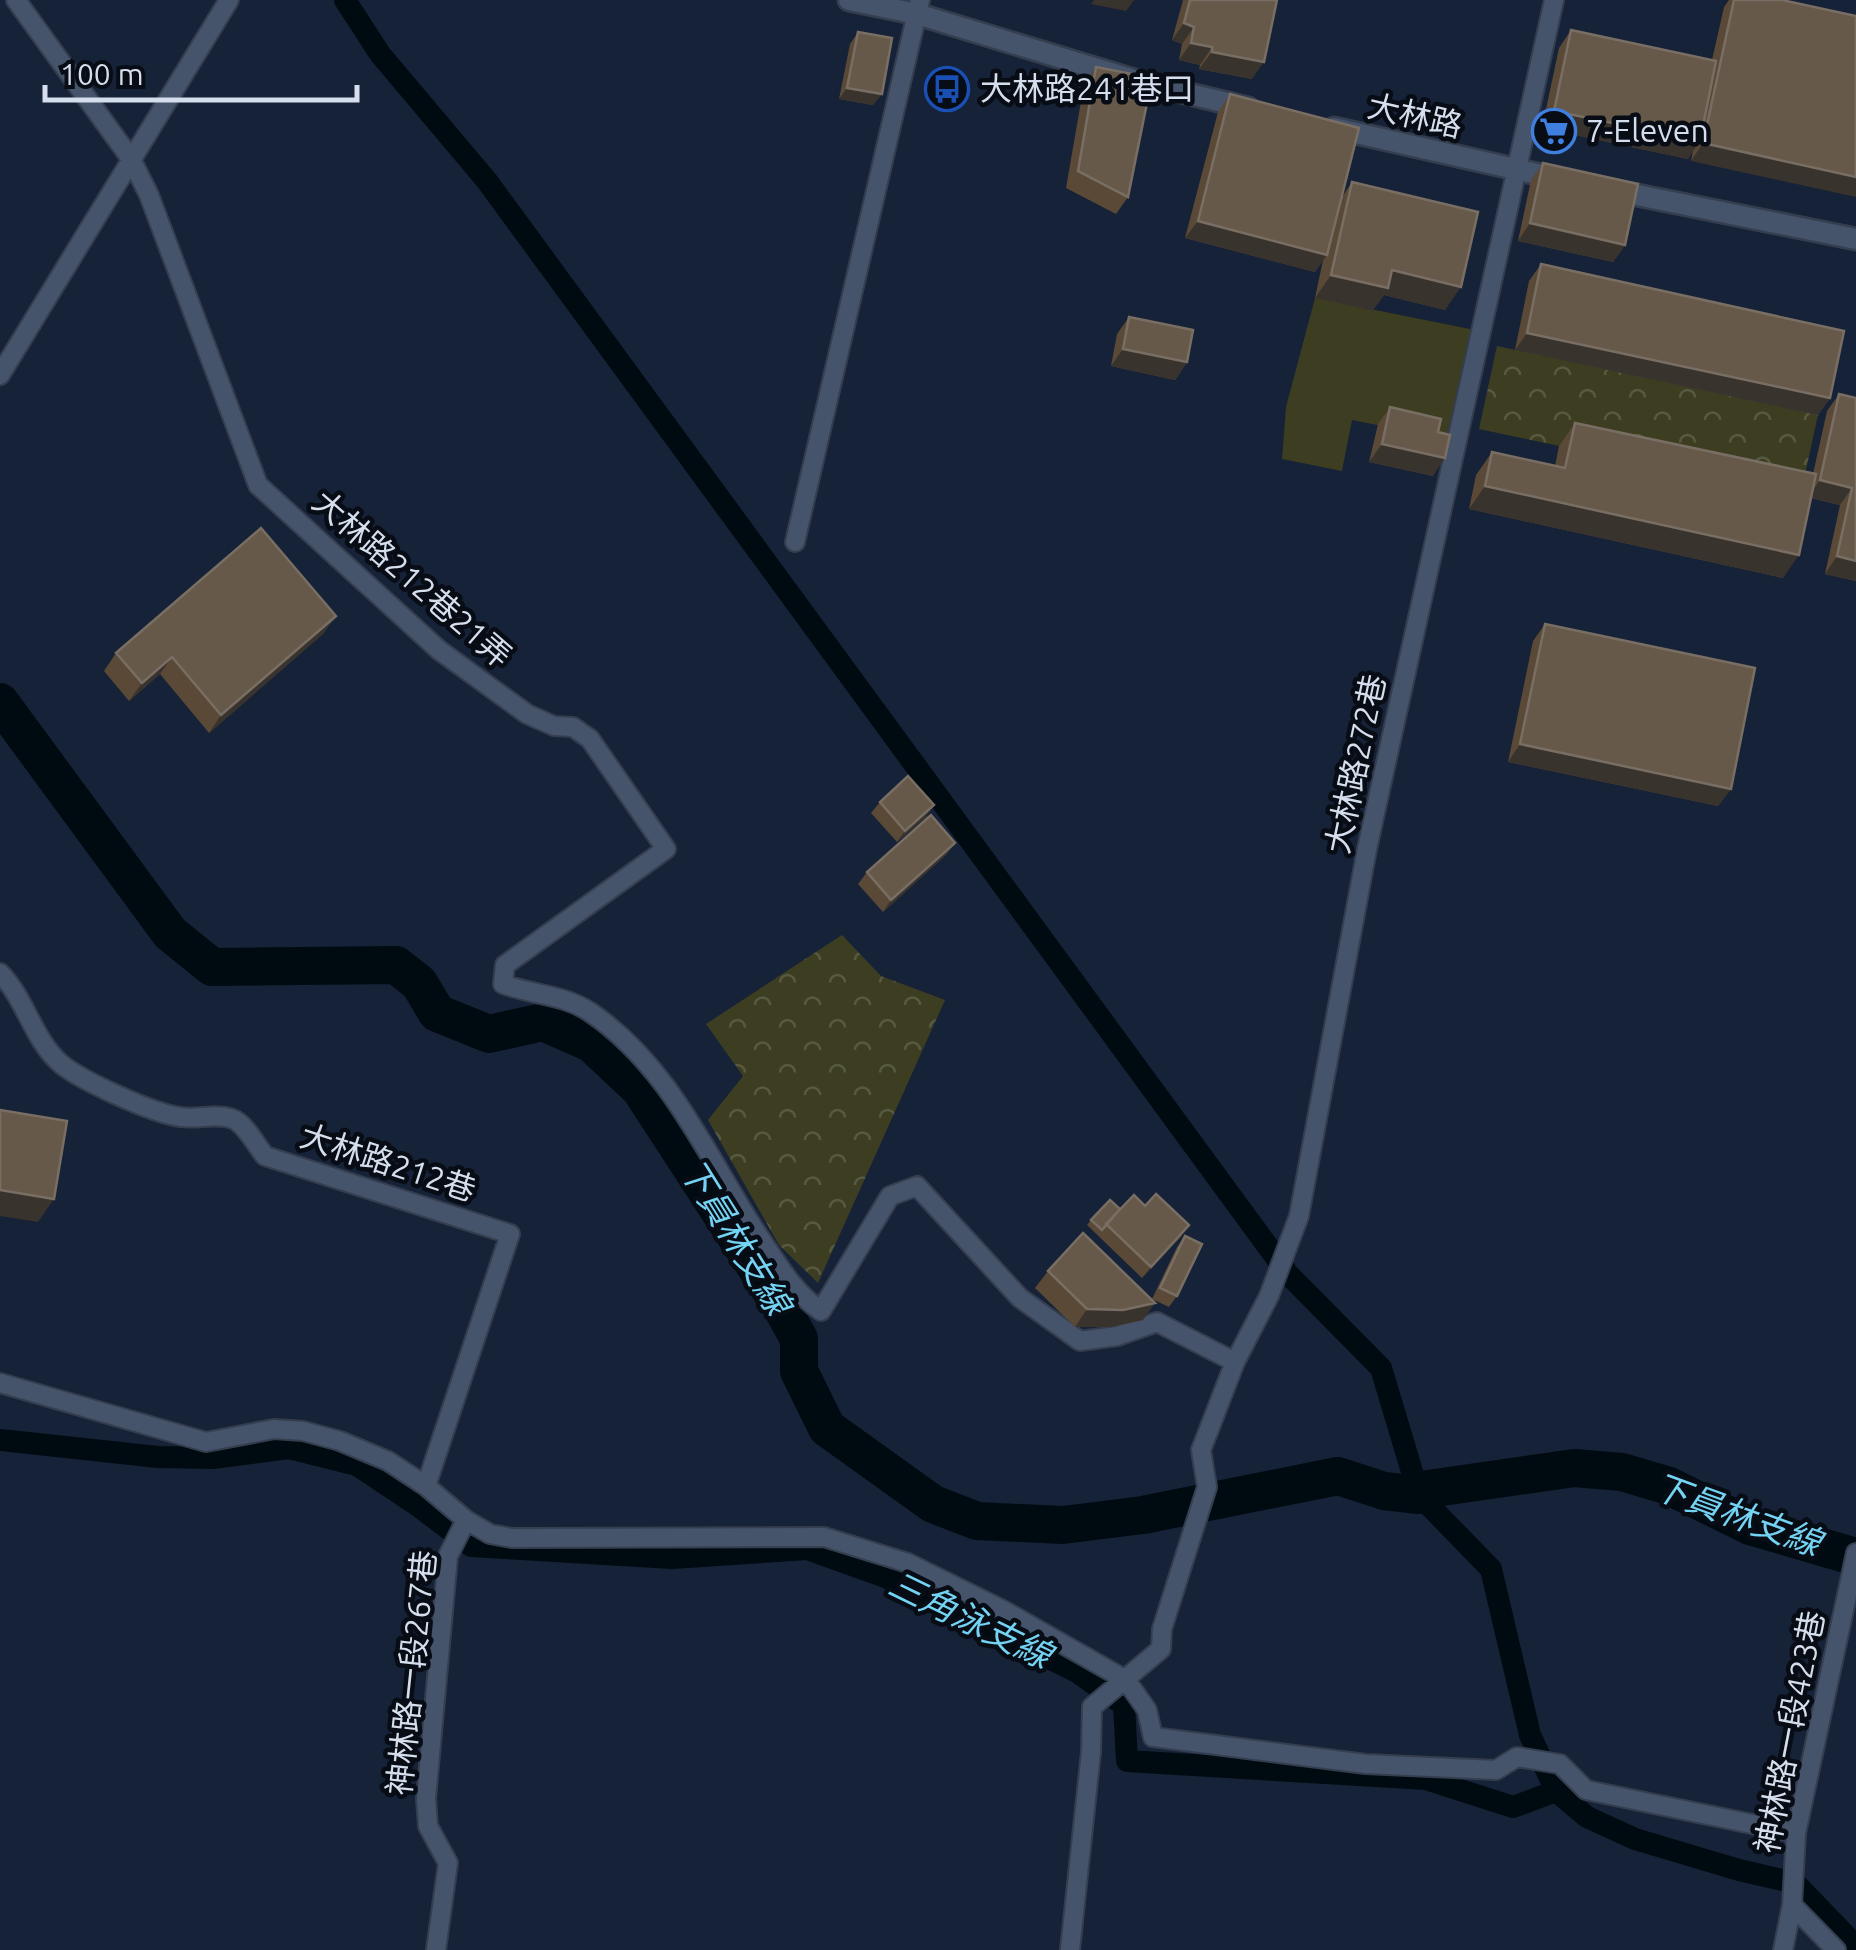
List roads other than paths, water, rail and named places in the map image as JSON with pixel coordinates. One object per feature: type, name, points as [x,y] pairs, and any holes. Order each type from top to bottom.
[{"type":"street","name":"大林路212巷21弄","points":[[16,0],[131,159],[149,195],[258,485],[439,650],[527,714],[554,726],[574,727],[590,739],[666,848],[505,965],[503,984],[555,996],[586,1010],[631,1043],[678,1102],[732,1195],[802,1298],[821,1310],[890,1196],[916,1186],[1020,1298],[1080,1341],[1117,1336],[1150,1315],[1235,1362]]},
{"type":"street","points":[[0,375],[229,0]]},
{"type":"street","points":[[849,0],[919,7],[1144,83],[1274,114]]},
{"type":"street","name":"大林路272巷","points":[[1070,1950],[1091,1752],[1092,1707],[1161,1649],[1162,1629],[1207,1488],[1201,1450],[1235,1362],[1269,1296],[1299,1216],[1368,850],[1554,0]]},
{"type":"street","points":[[795,542],[919,7]]},
{"type":"street","name":"大林路","points":[[1311,122],[1516,171],[1856,239]]},
{"type":"street","name":"大林路212巷","points":[[0,972],[60,1063],[142,1108],[182,1118],[228,1118],[238,1122],[265,1156],[510,1234],[426,1486]]},
{"type":"street","points":[[0,1384],[206,1442],[274,1429],[302,1430],[388,1461],[490,1534],[512,1538],[824,1537],[908,1563],[1003,1610],[1126,1680],[1147,1710],[1153,1737],[1366,1764],[1496,1770],[1517,1757],[1560,1764],[1586,1790],[1796,1833]]},
{"type":"street","name":"神林路一段267巷","points":[[436,1950],[448,1863],[428,1826],[426,1798],[448,1556],[466,1520]]},
{"type":"street","name":"神林路一段423巷","points":[[1782,1950],[1792,1905],[1796,1833],[1853,1584],[1856,1553]]},
{"type":"street","points":[[1792,1905],[1836,1950]]},
{"type":"waterway","points":[[345,0],[380,54],[487,181],[1288,1274],[1381,1368],[1419,1495],[1491,1569],[1530,1735],[1556,1791]]},
{"type":"waterway","name":"下員林支線","points":[[0,702],[170,933],[212,967],[396,965],[419,983],[437,1013],[489,1034],[543,1022],[591,1043],[640,1089],[778,1301],[799,1339],[799,1371],[827,1428],[933,1504],[977,1521],[1063,1525],[1143,1515],[1338,1476],[1384,1491],[1419,1495],[1428,1489],[1574,1468],[1622,1472],[1669,1486],[1750,1526],[1856,1557]]},
{"type":"waterway","name":"三角泳支線","points":[[0,1440],[158,1457],[213,1458],[289,1448],[357,1465],[471,1546],[672,1558],[807,1549],[885,1577],[1077,1672],[1124,1705],[1127,1761],[1426,1779],[1513,1807],[1556,1791],[1587,1817],[1635,1839],[1795,1883],[1856,1946]]},
{"type":"place","name":"大林路241巷口","points":[[947,89]]},
{"type":"place","name":"7-Eleven","points":[[1554,131]]}]
